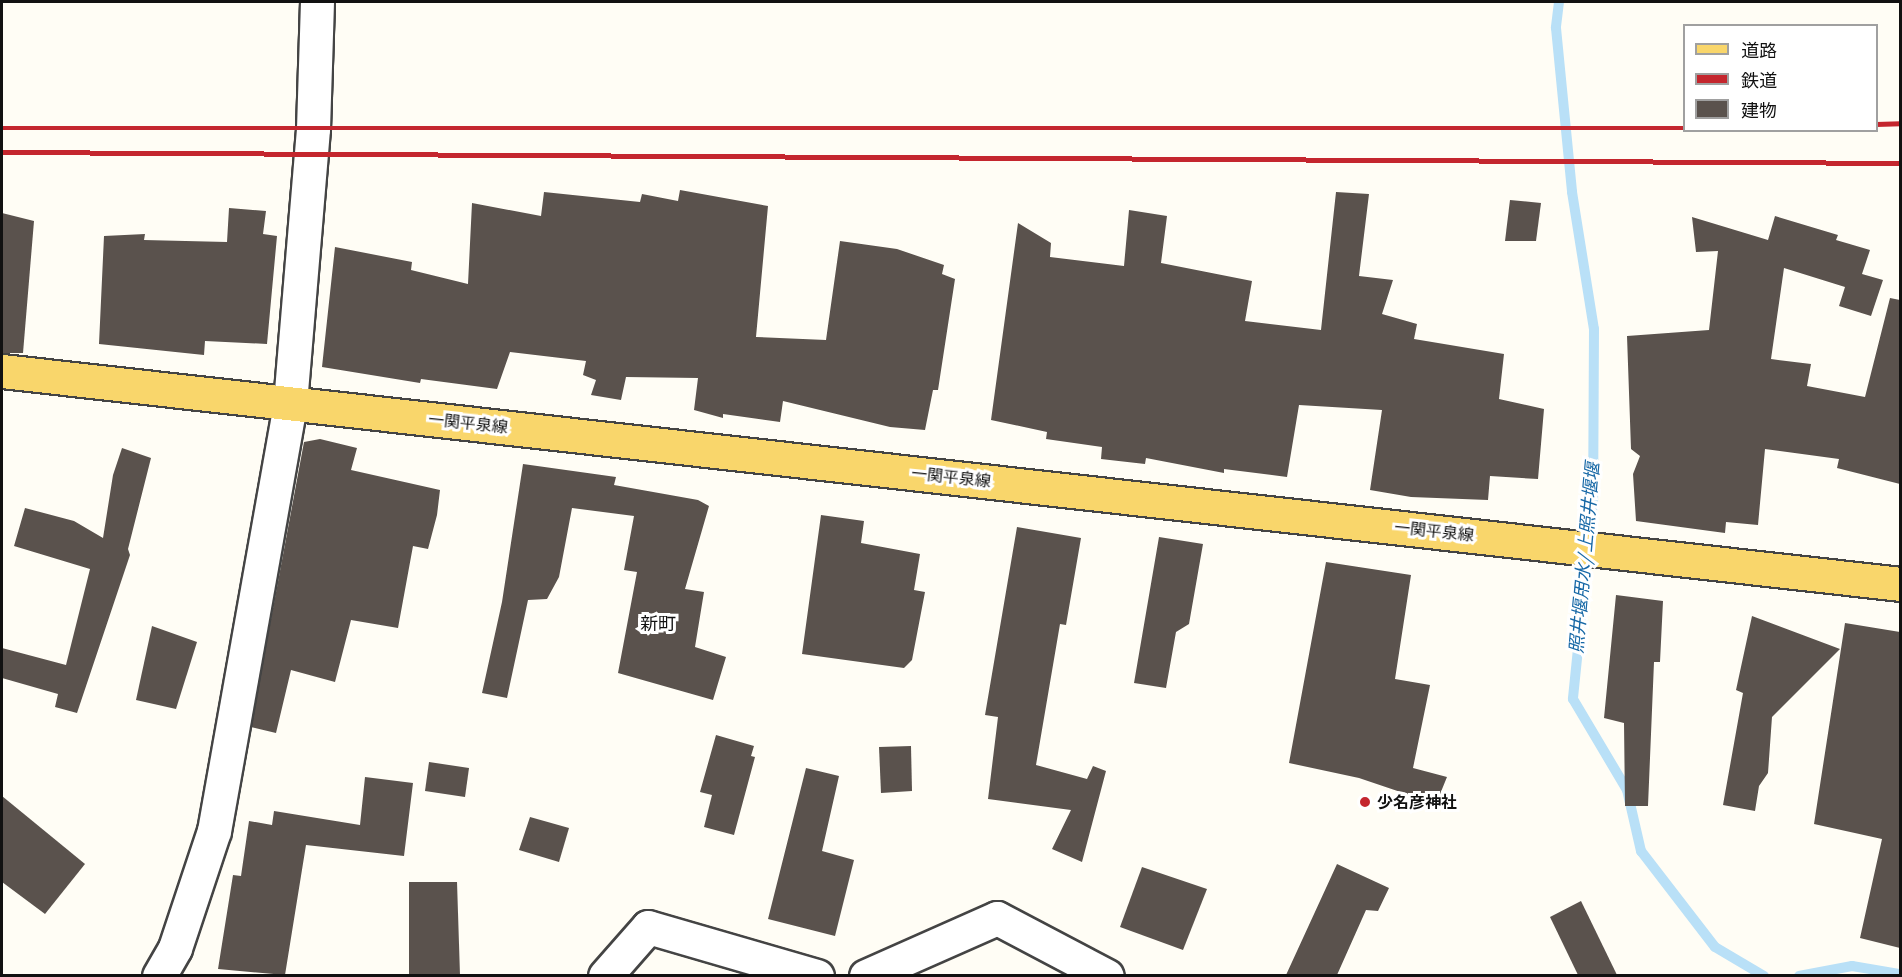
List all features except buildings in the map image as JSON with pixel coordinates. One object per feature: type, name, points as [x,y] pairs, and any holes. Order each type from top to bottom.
[{"type":"main road","name":"一関平泉線","points":[[2,371],[1900,584]]},
{"type":"street","points":[[159,975],[183,962],[214,831],[290,403],[313,129],[317,2]]},
{"type":"street","points":[[866,975],[997,918],[1107,975]]},
{"type":"street","points":[[605,975],[648,927],[817,975]]},
{"type":"waterway","name":"照井堰用水/上照井堰堰","points":[[1559,2],[1556,28],[1572,192],[1594,329],[1593,501],[1573,699],[1627,790],[1641,851],[1715,947],[1764,976]]},
{"type":"waterway","name":"照井堰用水/上照井堰堰","points":[[1799,976],[1852,966],[1900,974]]},
{"type":"railway","points":[[1878,124],[1900,123]]},
{"type":"railway","points":[[2,128],[1683,128]]},
{"type":"railway","points":[[2,152],[1900,163]]},
{"type":"place","name":"少名彦神社","points":[[1365,802]]},
{"type":"district","name":"新町","points":[[658,624]]}]
